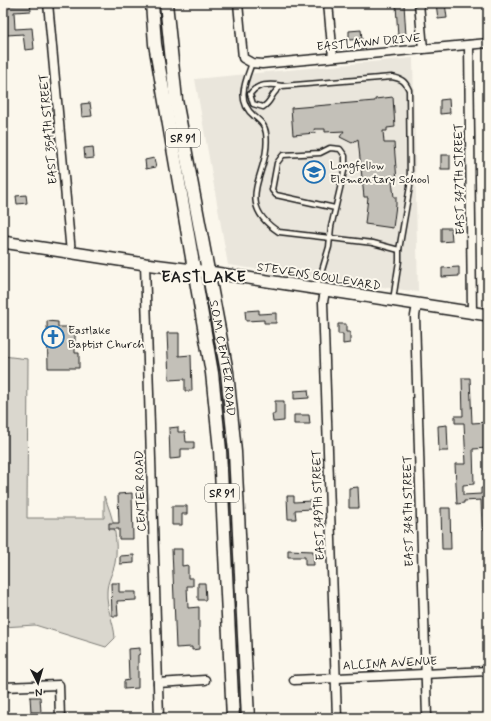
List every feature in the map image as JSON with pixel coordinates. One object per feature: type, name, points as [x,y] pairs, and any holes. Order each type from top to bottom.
[{"type":"main road","name":"S.O.M. CENTER ROAD","points":[[152,3],[155,44],[212,374],[220,450],[233,718]]},
{"type":"main road","name":"S.O.M. CENTER ROAD","points":[[166,3],[176,100],[227,372],[235,452],[248,718]]},
{"type":"street","name":"EAST 354TH STREET","points":[[48,3],[71,252]]},
{"type":"street","points":[[238,3],[243,58],[252,63]]},
{"type":"street","points":[[328,3],[333,57]]},
{"type":"street","points":[[419,3],[423,48]]},
{"type":"street","name":"EASTLAWN DRIVE","points":[[252,63],[488,43]]},
{"type":"street","name":"EAST 347TH STREET","points":[[469,45],[472,313]]},
{"type":"street","name":"STEVENS BOULEVARD","points":[[3,242],[488,315]]},
{"type":"street","name":"CENTER ROAD","points":[[145,264],[159,718]]},
{"type":"street","name":"EAST 349TH STREET","points":[[321,290],[324,310],[338,718]]},
{"type":"street","name":"EAST 348TH STREET","points":[[417,304],[415,316],[426,718]]},
{"type":"street","name":"ALCINA AVENUE","points":[[294,680],[488,671]]},
{"type":"street","points":[[158,683],[205,680]]},
{"type":"street","points":[[3,687],[59,685],[60,718]]},
{"type":"lane","points":[[252,63],[242,97],[244,104],[262,122],[266,132],[266,144],[255,194],[257,211],[266,223],[279,232],[388,246],[399,250]]},
{"type":"lane","points":[[282,86],[271,94],[267,105],[263,107],[253,104],[250,94],[254,89],[272,85],[282,86],[392,77],[400,78],[405,82],[409,90],[410,186],[399,250],[399,261],[393,301]]},
{"type":"lane","points":[[321,290],[335,208],[345,167],[346,156],[340,149],[330,148],[320,154],[283,155],[277,163],[272,190],[276,195],[335,208]]},
{"type":"shaded area","name":"Longfellow Elementary School","points":[[413,58],[418,292],[228,265],[195,79]]},
{"type":"shaded area","points":[[3,356],[28,359],[27,518],[104,518],[104,496],[107,504],[116,537],[116,555],[107,592],[115,638],[106,647],[35,625],[3,627]]},
{"type":"building","points":[[30,3],[31,11],[14,12],[15,29],[32,28],[34,49],[25,50],[23,34],[7,35],[7,12],[5,13],[4,6]]},
{"type":"building","points":[[436,3],[445,3],[447,18],[438,19]]},
{"type":"building","points":[[404,4],[406,36],[398,36],[396,5]]},
{"type":"building","points":[[361,30],[362,39],[349,40],[349,31]]},
{"type":"building","points":[[393,97],[395,127],[387,128],[387,131],[383,131],[384,143],[394,143],[397,181],[392,181],[394,197],[396,197],[393,228],[365,224],[368,197],[364,197],[358,139],[352,143],[340,137],[344,131],[325,132],[325,129],[314,129],[315,133],[293,135],[291,108],[375,101],[375,99]]},
{"type":"building","points":[[449,99],[450,113],[440,114],[440,100]]},
{"type":"building","points":[[90,103],[92,116],[82,117],[81,104]]},
{"type":"building","points":[[93,147],[94,158],[85,159],[84,148]]},
{"type":"building","points":[[441,155],[450,155],[450,169],[441,169]]},
{"type":"building","points":[[154,158],[156,167],[146,169],[145,160]]},
{"type":"building","points":[[26,195],[27,203],[17,204],[16,196]]},
{"type":"building","points":[[441,228],[451,228],[452,241],[441,242]]},
{"type":"building","points":[[459,267],[459,276],[442,277],[442,268]]},
{"type":"building","points":[[259,310],[259,314],[276,313],[276,323],[264,323],[264,320],[246,321],[245,311]]},
{"type":"building","name":"Eastlake Baptist Church","points":[[47,321],[58,322],[58,327],[75,327],[75,353],[79,353],[79,368],[48,368]]},
{"type":"building","points":[[338,324],[346,324],[346,332],[350,332],[350,343],[343,344],[343,334],[338,334]]},
{"type":"building","points":[[167,333],[179,333],[179,356],[191,355],[192,391],[185,391],[185,379],[169,380]]},
{"type":"building","points":[[462,378],[470,378],[472,423],[488,422],[488,448],[473,449],[474,484],[463,485],[463,495],[481,494],[481,488],[488,488],[488,529],[482,529],[481,500],[464,501],[464,503],[457,504],[455,464],[466,464],[464,423],[455,423],[455,416],[463,416]]},
{"type":"building","points":[[308,390],[309,398],[294,399],[294,391]]},
{"type":"building","points":[[275,401],[284,401],[284,421],[273,422],[272,414],[275,414]]},
{"type":"building","points":[[294,415],[309,415],[310,424],[294,424]]},
{"type":"building","points":[[447,425],[448,451],[439,451],[438,426]]},
{"type":"building","points":[[178,427],[178,432],[185,432],[186,442],[194,442],[194,449],[181,449],[181,458],[170,459],[169,428]]},
{"type":"building","points":[[358,487],[359,508],[349,508],[349,488]]},
{"type":"building","points":[[132,493],[133,539],[119,539],[119,529],[109,529],[109,523],[119,523],[118,494]]},
{"type":"building","points":[[287,496],[294,496],[294,502],[312,501],[312,509],[295,510],[296,519],[288,519]]},
{"type":"building","points":[[172,506],[187,506],[187,514],[182,514],[182,525],[172,525]]},
{"type":"building","points":[[441,508],[450,508],[451,549],[442,549]]},
{"type":"building","points":[[172,549],[182,549],[182,566],[188,565],[188,578],[193,578],[193,586],[187,586],[188,608],[199,607],[199,649],[192,650],[192,647],[176,648]]},
{"type":"building","points":[[288,550],[313,551],[314,565],[305,565],[305,557],[288,557]]},
{"type":"building","points":[[134,555],[134,563],[120,564],[120,556]]},
{"type":"building","points":[[111,583],[119,583],[119,592],[136,592],[136,600],[117,601],[118,616],[112,616]]},
{"type":"building","points":[[198,583],[205,583],[206,600],[198,600]]},
{"type":"building","points":[[140,648],[140,654],[138,655],[138,688],[124,689],[124,681],[129,680],[128,649]]},
{"type":"building","points":[[30,697],[40,697],[41,712],[31,712]]},
{"type":"place","name":"Longfellow Elementary School","points":[[314,172]]},
{"type":"place","name":"Eastlake Baptist Church","points":[[53,337]]},
{"type":"district","name":"EASTLAKE","points":[[204,276]]}]
